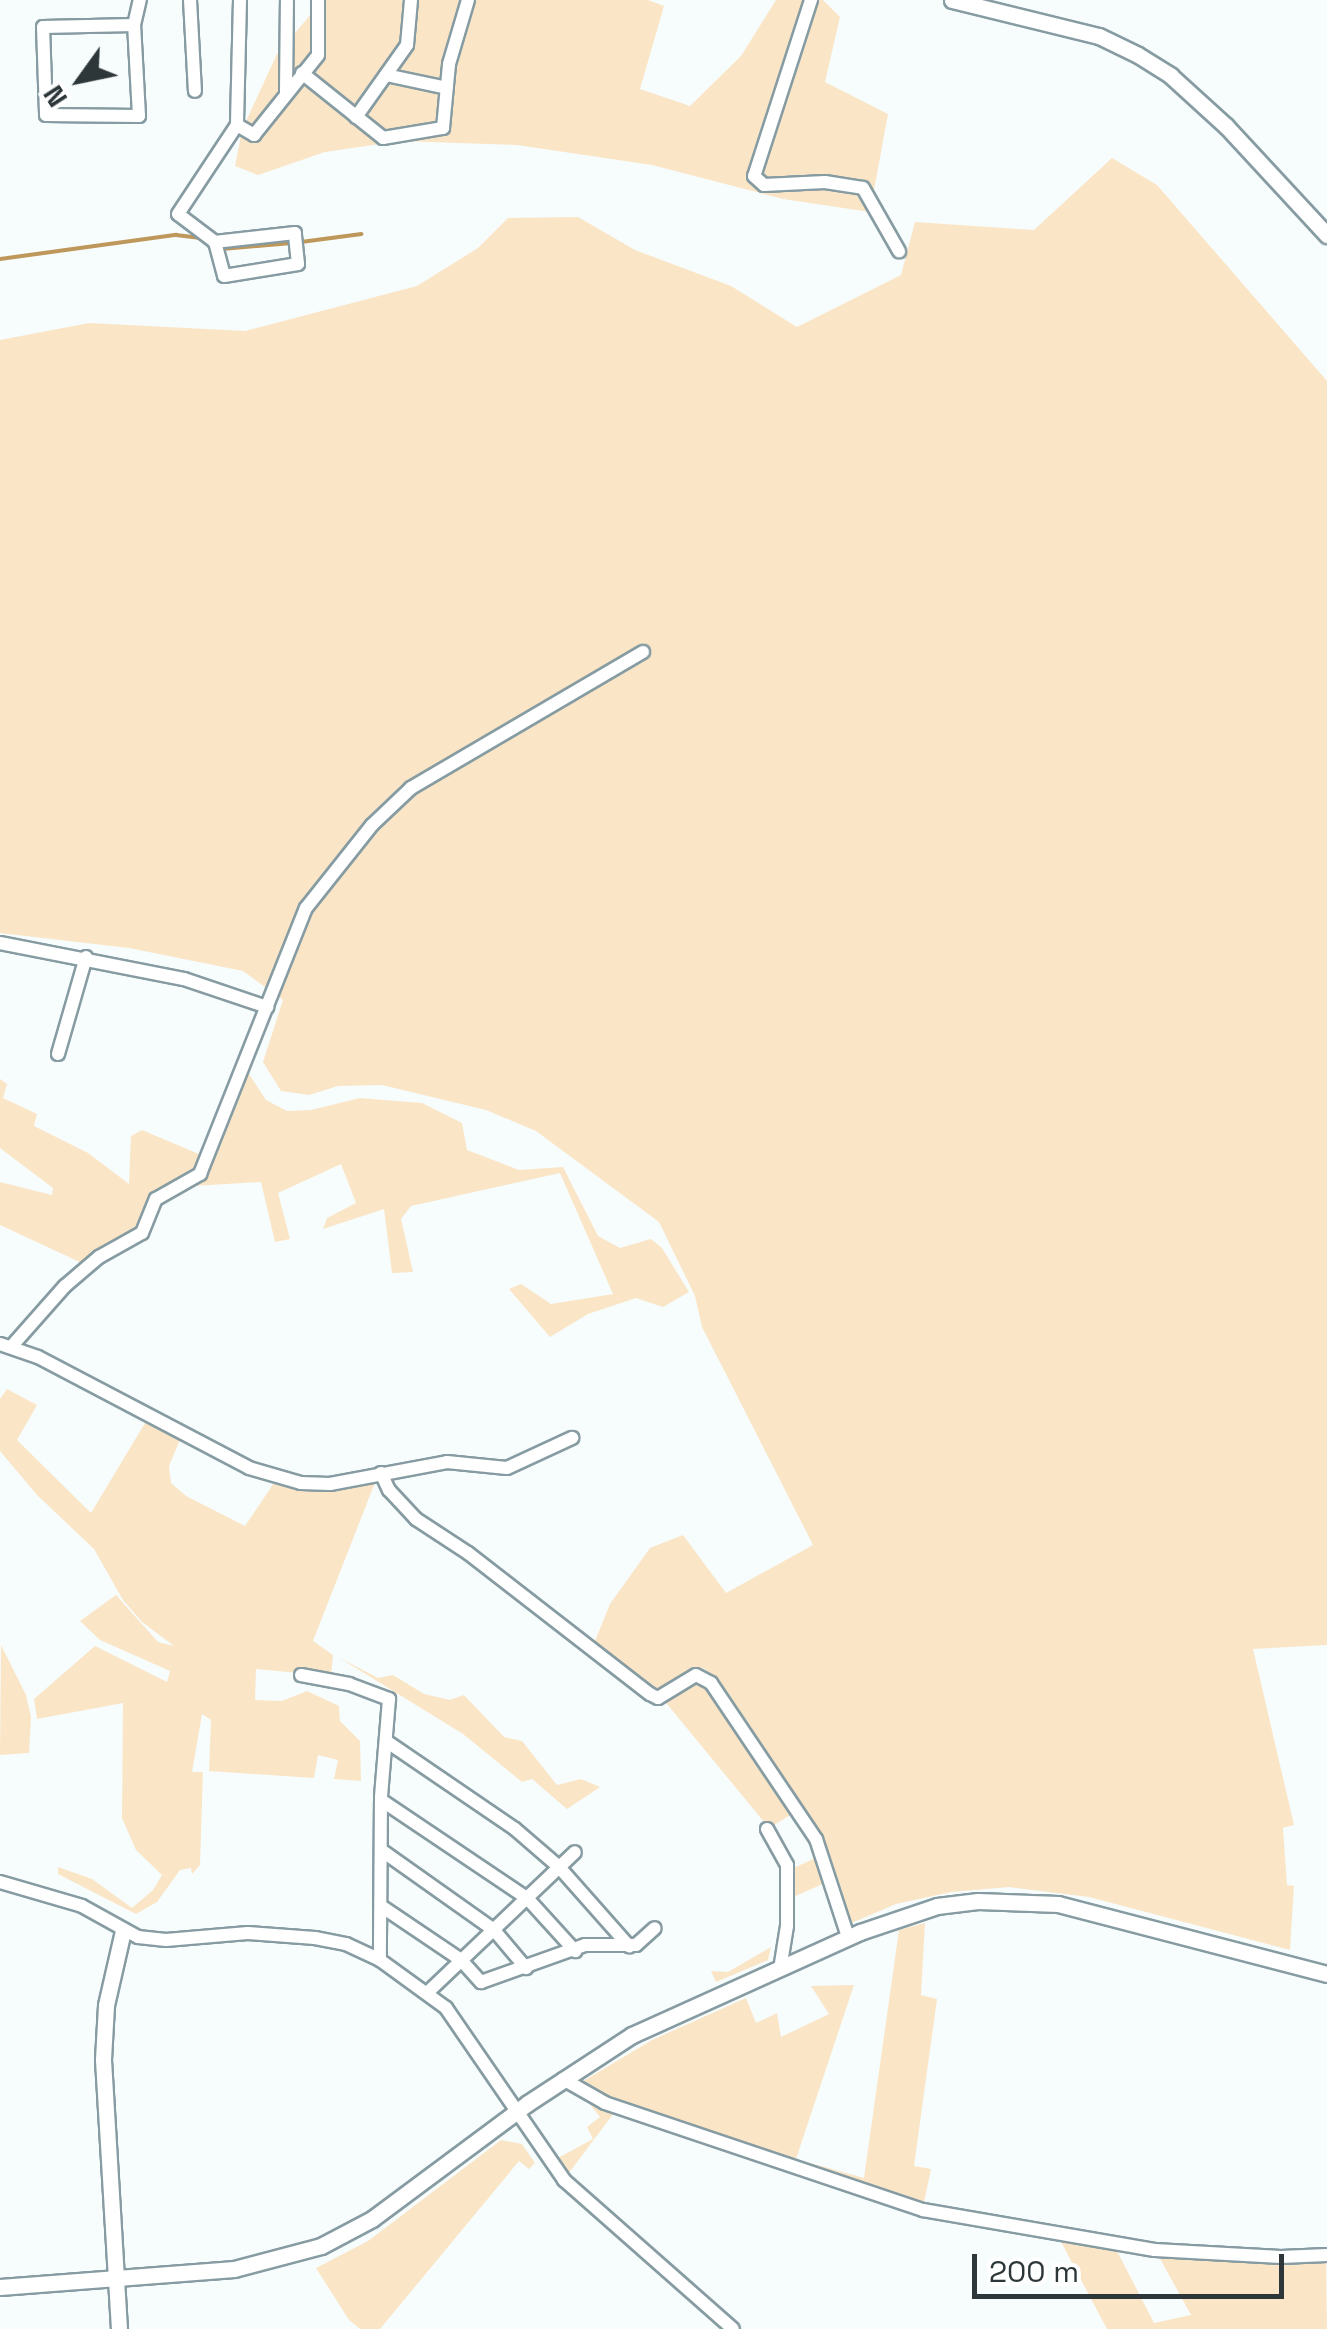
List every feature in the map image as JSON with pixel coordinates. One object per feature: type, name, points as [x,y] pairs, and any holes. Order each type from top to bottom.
[{"type":"street","points":[[134,25],[42,27],[46,115],[139,116],[134,25],[140,0]]},
{"type":"street","points":[[190,0],[195,91]]},
{"type":"street","points":[[216,242],[295,234],[298,264],[224,276],[216,242],[178,214],[237,124],[240,0]]},
{"type":"street","points":[[286,92],[287,0]]},
{"type":"street","points":[[237,124],[254,135],[318,55],[318,0]]},
{"type":"street","points":[[356,117],[408,45],[411,0]]},
{"type":"street","points":[[302,73],[383,138],[443,128],[449,64],[468,0]]},
{"type":"street","points":[[810,0],[754,176],[764,185],[825,182],[863,188],[874,200],[899,251]]},
{"type":"street","points":[[952,0],[1098,36],[1171,76],[1226,126],[1327,234]]},
{"type":"street","points":[[386,75],[446,88]]},
{"type":"street","points":[[572,1438],[507,1468],[468,1461],[314,1485],[249,1468],[6,1346],[99,1256],[142,1233],[156,1199],[200,1174],[306,908],[389,807],[411,788],[643,652]]},
{"type":"street","points":[[0,943],[184,979],[267,1006]]},
{"type":"street","points":[[58,1054],[86,957]]},
{"type":"street","points":[[380,1473],[389,1490],[416,1519],[468,1553],[650,1694],[658,1698],[696,1676],[711,1683],[816,1839],[848,1937]]},
{"type":"street","points":[[301,1675],[349,1684],[389,1699],[381,1800],[380,1960]]},
{"type":"street","points":[[386,1741],[514,1830],[558,1867],[630,1946]]},
{"type":"street","points":[[381,1800],[526,1898],[574,1951]]},
{"type":"street","points":[[767,1828],[787,1865],[787,1926],[780,1968]]},
{"type":"street","points":[[381,1850],[494,1930],[526,1968]]},
{"type":"street","points":[[427,1993],[575,1852]]},
{"type":"street","points":[[0,1882],[82,1906],[123,1930],[149,1939],[248,1932],[315,1938],[346,1944],[380,1960],[446,2008],[551,2165],[580,2197],[733,2329]]},
{"type":"street","points":[[0,2287],[254,2266],[321,2246],[372,2219],[515,2112],[632,2035],[848,1937],[937,1906],[1037,1901],[1122,1918],[1327,1974]]},
{"type":"street","points":[[380,1906],[461,1960],[481,1982],[585,1945],[630,1946],[656,1928]]},
{"type":"street","points":[[119,2329],[104,2032],[110,1978],[123,1930]]},
{"type":"street","points":[[563,2079],[606,2103],[922,2210],[1156,2250],[1281,2257],[1327,2255]]},
{"type":"shaded area","points":[[323,0],[648,0],[664,6],[640,89],[690,106],[741,56],[776,0],[823,0],[840,17],[825,82],[888,114],[870,212],[783,199],[652,165],[517,145],[400,141],[325,152],[258,175],[235,166],[242,130],[277,54]]},
{"type":"shaded area","points":[[1112,158],[1157,185],[1327,381],[1327,1645],[1253,1649],[1294,1825],[1283,1828],[1287,1885],[1294,1886],[1290,1950],[1089,1897],[1009,1887],[951,1892],[896,1904],[847,1925],[803,1812],[706,1670],[701,1667],[657,1694],[593,1646],[610,1604],[650,1548],[683,1535],[726,1593],[813,1545],[702,1327],[695,1296],[659,1222],[536,1131],[486,1110],[382,1085],[338,1086],[309,1095],[281,1091],[263,1062],[283,1000],[243,971],[129,948],[0,933],[0,340],[89,323],[245,331],[417,286],[478,248],[508,218],[578,217],[635,250],[731,286],[797,327],[901,275],[915,222],[1034,230]]},
{"type":"shaded area","points":[[247,1071],[266,1100],[287,1111],[311,1110],[360,1098],[422,1103],[462,1123],[467,1150],[519,1170],[563,1167],[598,1236],[620,1248],[651,1239],[662,1248],[689,1292],[663,1307],[636,1298],[588,1314],[550,1337],[509,1289],[521,1284],[551,1304],[613,1294],[560,1173],[411,1206],[401,1219],[413,1272],[392,1273],[384,1209],[323,1229],[327,1218],[356,1203],[341,1164],[278,1193],[290,1239],[275,1242],[261,1182],[192,1186],[213,1160]]},
{"type":"shaded area","points":[[0,1079],[7,1084],[3,1098],[37,1114],[34,1126],[88,1153],[129,1184],[131,1136],[142,1130],[206,1157],[197,1169],[151,1198],[143,1225],[84,1264],[0,1225],[0,1182],[52,1195],[53,1188],[0,1148]]},
{"type":"shaded area","points":[[7,1389],[37,1405],[17,1440],[91,1513],[148,1418],[182,1435],[169,1466],[171,1483],[186,1496],[245,1526],[276,1480],[376,1480],[313,1641],[333,1655],[331,1676],[256,1669],[255,1700],[282,1701],[307,1691],[339,1706],[340,1721],[360,1741],[361,1781],[334,1779],[338,1760],[318,1755],[314,1778],[209,1771],[211,1720],[202,1714],[192,1772],[203,1772],[200,1865],[192,1874],[191,1868],[180,1870],[157,1902],[136,1914],[58,1874],[58,1867],[92,1879],[132,1908],[153,1890],[162,1875],[136,1850],[122,1818],[123,1703],[37,1719],[34,1699],[95,1646],[167,1682],[170,1671],[100,1640],[80,1621],[116,1595],[158,1642],[174,1646],[142,1622],[123,1600],[94,1549],[37,1495],[0,1451],[0,1399]]},
{"type":"shaded area","points":[[1,1645],[26,1695],[31,1717],[29,1753],[0,1755]]},
{"type":"shaded area","points":[[338,1657],[378,1678],[393,1675],[424,1694],[450,1700],[464,1695],[504,1737],[522,1741],[557,1785],[581,1779],[600,1787],[567,1809],[532,1779],[522,1782],[463,1734]]},
{"type":"shaded area","points":[[690,1680],[703,1681],[794,1813],[769,1828],[667,1704],[664,1698]]},
{"type":"shaded area","points":[[820,1856],[825,1883],[791,1898],[789,1870]]},
{"type":"shaded area","points":[[925,1923],[921,1995],[937,1999],[914,2166],[931,2169],[923,2207],[608,2099],[580,2083],[652,2040],[746,1998],[756,2023],[777,2013],[781,2037],[829,2014],[811,1986],[854,1985],[796,2159],[864,2178],[899,1930]]},
{"type":"shaded area","points":[[771,1947],[768,1960],[716,1982],[711,1971],[728,1972]]},
{"type":"shaded area","points":[[587,2101],[614,2113],[568,2174],[556,2159],[593,2139],[587,2127],[600,2117]]},
{"type":"shaded area","points":[[501,2140],[522,2144],[535,2163],[529,2169],[519,2161],[380,2329],[360,2329],[349,2320],[316,2268],[368,2241]]},
{"type":"shaded area","points":[[1060,2240],[1115,2247],[1154,2323],[1191,2315],[1157,2253],[1326,2258],[1327,2329],[1107,2329]]},
{"type":"waterway","points":[[301,242],[361,234]]},
{"type":"waterway","points":[[0,259],[176,235],[201,238]]},
{"type":"waterway","points":[[222,249],[292,243]]}]
